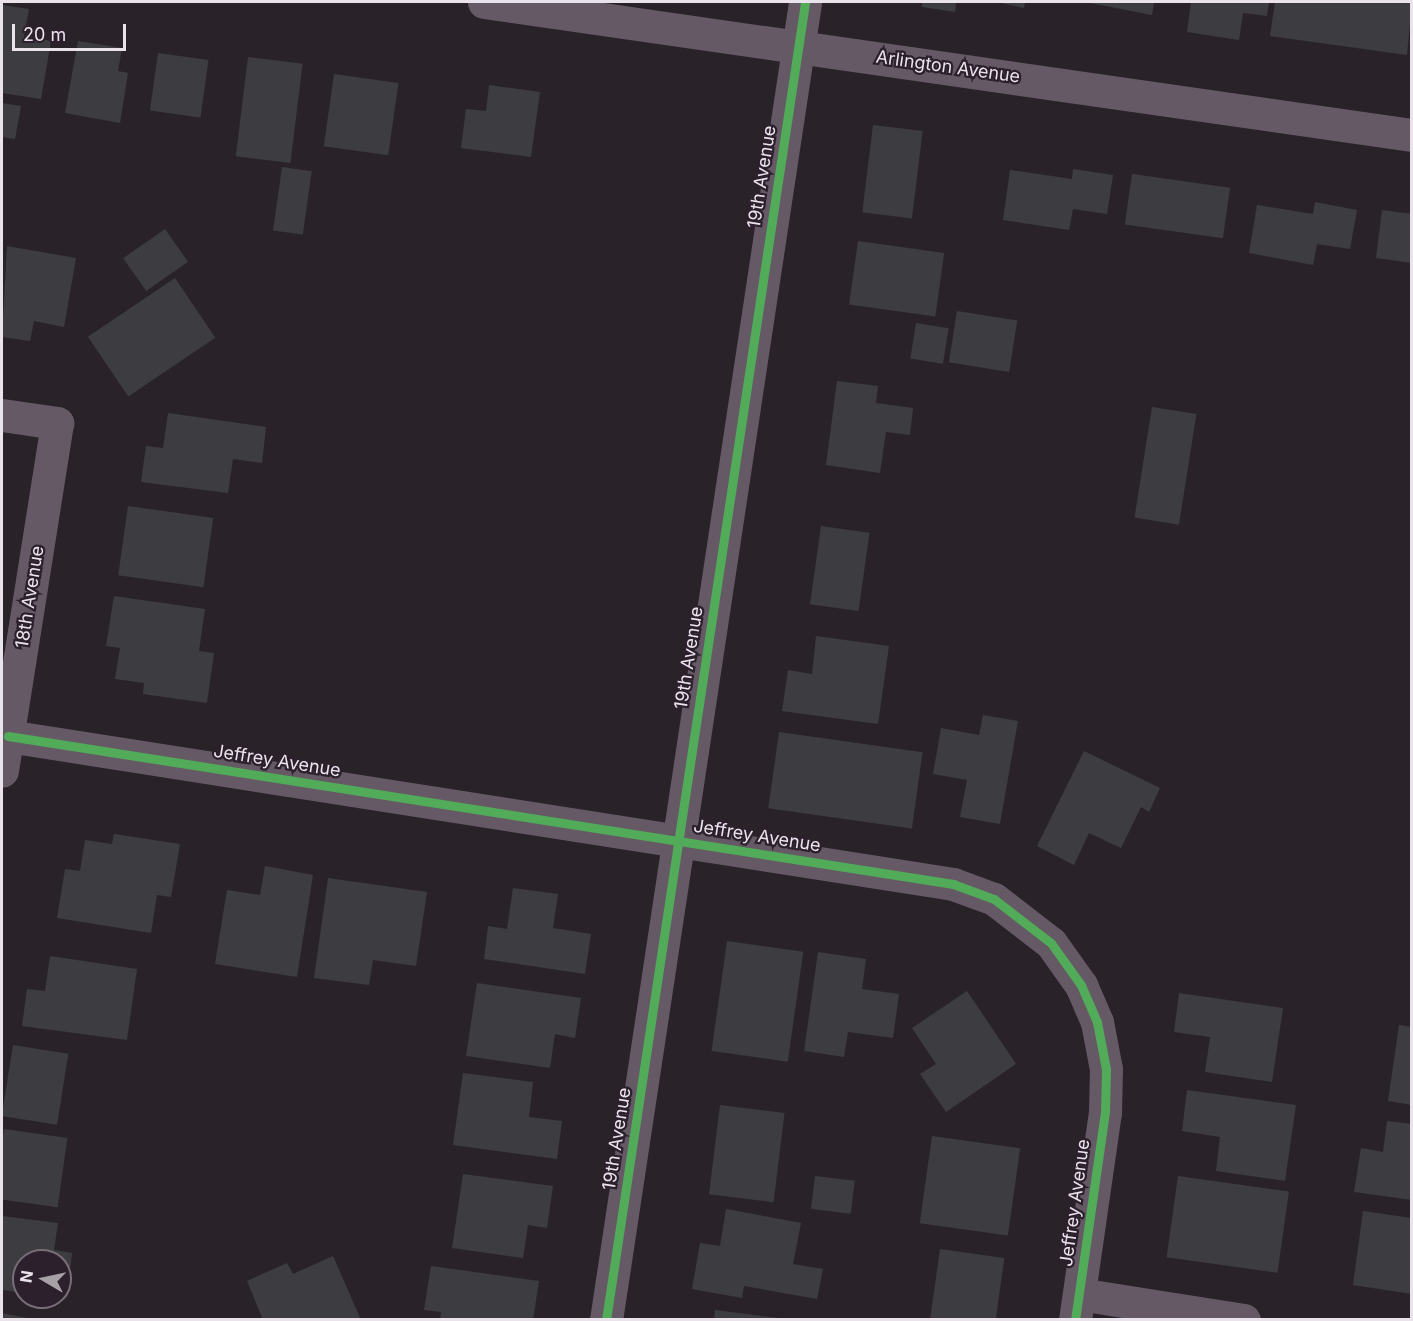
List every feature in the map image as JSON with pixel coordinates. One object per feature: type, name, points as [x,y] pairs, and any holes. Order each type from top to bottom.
[{"type":"street","name":"Arlington Avenue","points":[[484,2],[799,45],[1412,135]]},
{"type":"street","name":"19th Avenue","points":[[606,1320],[805,2]]},
{"type":"street","name":"18th Avenue","points":[[2,415],[57,423],[2,771]]},
{"type":"street","name":"Jeffrey Avenue","points":[[8,736],[953,884],[994,899],[1052,943],[1081,985],[1097,1022],[1106,1069],[1077,1307]]},
{"type":"street","points":[[1077,1307],[1244,1320]]},
{"type":"building","points":[[922,2],[956,2],[955,12],[922,7]]},
{"type":"building","points":[[997,2],[1025,2],[1024,8]]},
{"type":"building","points":[[1085,2],[1154,2],[1152,15]]},
{"type":"building","points":[[1191,2],[1269,2],[1267,16],[1243,13],[1239,40],[1187,32]]},
{"type":"building","points":[[1275,2],[1412,2],[1407,55],[1270,36]]},
{"type":"building","points":[[2,5],[29,9],[24,36],[51,41],[41,99],[2,93]]},
{"type":"building","points":[[78,41],[122,48],[118,71],[128,73],[120,123],[65,113]]},
{"type":"building","points":[[158,53],[209,60],[200,118],[150,110]]},
{"type":"building","points":[[248,57],[303,64],[290,163],[236,156]]},
{"type":"building","points":[[334,74],[398,83],[388,155],[324,146]]},
{"type":"building","points":[[489,85],[540,92],[531,157],[461,148],[466,109],[486,111]]},
{"type":"building","points":[[2,103],[21,106],[15,139],[2,137]]},
{"type":"building","points":[[873,125],[923,131],[912,218],[862,212]]},
{"type":"building","points":[[282,167],[312,171],[303,235],[273,230]]},
{"type":"building","points":[[1073,169],[1113,175],[1107,214],[1073,209],[1069,230],[1003,220],[1010,170],[1072,179]]},
{"type":"building","points":[[1132,174],[1230,188],[1223,238],[1125,225]]},
{"type":"building","points":[[1315,202],[1357,210],[1350,249],[1317,244],[1313,265],[1249,253],[1257,205],[1313,214]]},
{"type":"building","points":[[1382,210],[1412,214],[1412,263],[1376,258]]},
{"type":"building","points":[[165,229],[188,262],[146,291],[123,258]]},
{"type":"building","points":[[858,241],[944,253],[935,316],[849,304]]},
{"type":"building","points":[[7,246],[76,258],[64,327],[34,321],[30,341],[2,337]]},
{"type":"building","points":[[175,278],[215,338],[128,396],[88,337]]},
{"type":"building","points":[[957,311],[1017,321],[1009,372],[949,362]]},
{"type":"building","points":[[916,323],[949,328],[943,364],[910,359]]},
{"type":"building","points":[[837,381],[878,386],[876,403],[913,408],[910,435],[886,432],[880,473],[826,465]]},
{"type":"building","points":[[1152,407],[1196,414],[1179,525],[1134,518]]},
{"type":"building","points":[[168,413],[266,427],[262,463],[233,459],[228,493],[141,482],[146,446],[163,448]]},
{"type":"building","points":[[128,506],[213,518],[203,587],[118,575]]},
{"type":"building","points":[[821,526],[870,533],[859,611],[810,604]]},
{"type":"building","points":[[114,596],[205,609],[199,651],[214,653],[207,703],[143,694],[144,683],[115,679],[120,648],[106,646]]},
{"type":"building","points":[[816,636],[889,646],[878,724],[782,711],[788,670],[812,674]]},
{"type":"building","points":[[983,715],[1018,721],[1000,824],[960,817],[967,780],[933,774],[941,728],[979,735]]},
{"type":"building","points":[[779,732],[923,752],[912,828],[768,808]]},
{"type":"building","points":[[1084,751],[1160,788],[1149,812],[1141,807],[1121,848],[1089,833],[1074,865],[1037,846]]},
{"type":"building","points":[[114,834],[180,844],[171,897],[157,895],[151,933],[57,918],[65,869],[80,871],[85,840],[112,844]]},
{"type":"building","points":[[265,866],[313,875],[297,977],[215,964],[227,890],[260,895]]},
{"type":"building","points":[[328,878],[427,892],[416,966],[373,960],[369,985],[314,978]]},
{"type":"building","points":[[513,888],[558,894],[553,928],[591,934],[585,974],[484,959],[488,926],[507,929]]},
{"type":"building","points":[[727,941],[803,952],[788,1062],[712,1051]]},
{"type":"building","points":[[818,952],[866,959],[862,989],[899,994],[893,1038],[848,1032],[844,1057],[804,1051]]},
{"type":"building","points":[[50,956],[137,969],[127,1040],[22,1026],[27,989],[45,991]]},
{"type":"building","points":[[477,983],[581,998],[575,1038],[555,1034],[550,1068],[466,1056]]},
{"type":"building","points":[[967,991],[1016,1064],[946,1112],[920,1074],[936,1064],[912,1028]]},
{"type":"building","points":[[1179,993],[1283,1008],[1272,1082],[1205,1072],[1210,1037],[1174,1032]]},
{"type":"building","points":[[1399,1025],[1412,1027],[1412,1105],[1388,1101]]},
{"type":"building","points":[[13,1045],[68,1054],[57,1125],[2,1116]]},
{"type":"building","points":[[463,1073],[533,1082],[529,1117],[562,1121],[557,1159],[453,1145]]},
{"type":"building","points":[[1187,1090],[1296,1105],[1285,1181],[1216,1171],[1220,1137],[1182,1131]]},
{"type":"building","points":[[720,1105],[785,1113],[774,1202],[709,1194]]},
{"type":"building","points":[[1387,1121],[1412,1124],[1412,1200],[1354,1192],[1361,1148],[1383,1152]]},
{"type":"building","points":[[4,1129],[67,1138],[58,1207],[2,1199]]},
{"type":"building","points":[[932,1136],[1020,1148],[1008,1236],[920,1223]]},
{"type":"building","points":[[463,1174],[553,1186],[547,1228],[528,1225],[523,1258],[452,1248]]},
{"type":"building","points":[[815,1176],[855,1181],[851,1214],[811,1209]]},
{"type":"building","points":[[1178,1176],[1289,1192],[1277,1273],[1167,1257]]},
{"type":"building","points":[[726,1209],[801,1223],[793,1264],[823,1269],[817,1299],[744,1286],[742,1298],[692,1289],[700,1243],[720,1246]]},
{"type":"building","points":[[1363,1211],[1412,1218],[1412,1294],[1353,1285]]},
{"type":"building","points":[[2,1216],[58,1223],[54,1249],[12,1249],[12,1291],[2,1290]]},
{"type":"building","points":[[940,1249],[1004,1258],[996,1320],[930,1320]]},
{"type":"building","points":[[333,1256],[361,1320],[263,1320],[247,1281],[287,1263],[293,1274]]},
{"type":"building","points":[[431,1266],[539,1281],[533,1320],[440,1320],[441,1312],[424,1310]]},
{"type":"building","points":[[715,1310],[778,1318],[778,1320],[714,1320]]},
{"type":"building","points":[[2,1313],[27,1318],[27,1320],[2,1320]]},
{"type":"cycle path","points":[[606,1320],[805,2]]},
{"type":"cycle path","points":[[8,736],[953,884],[994,899],[1051,943],[1081,985],[1097,1022],[1106,1069],[1105,1112],[1075,1320]]}]
